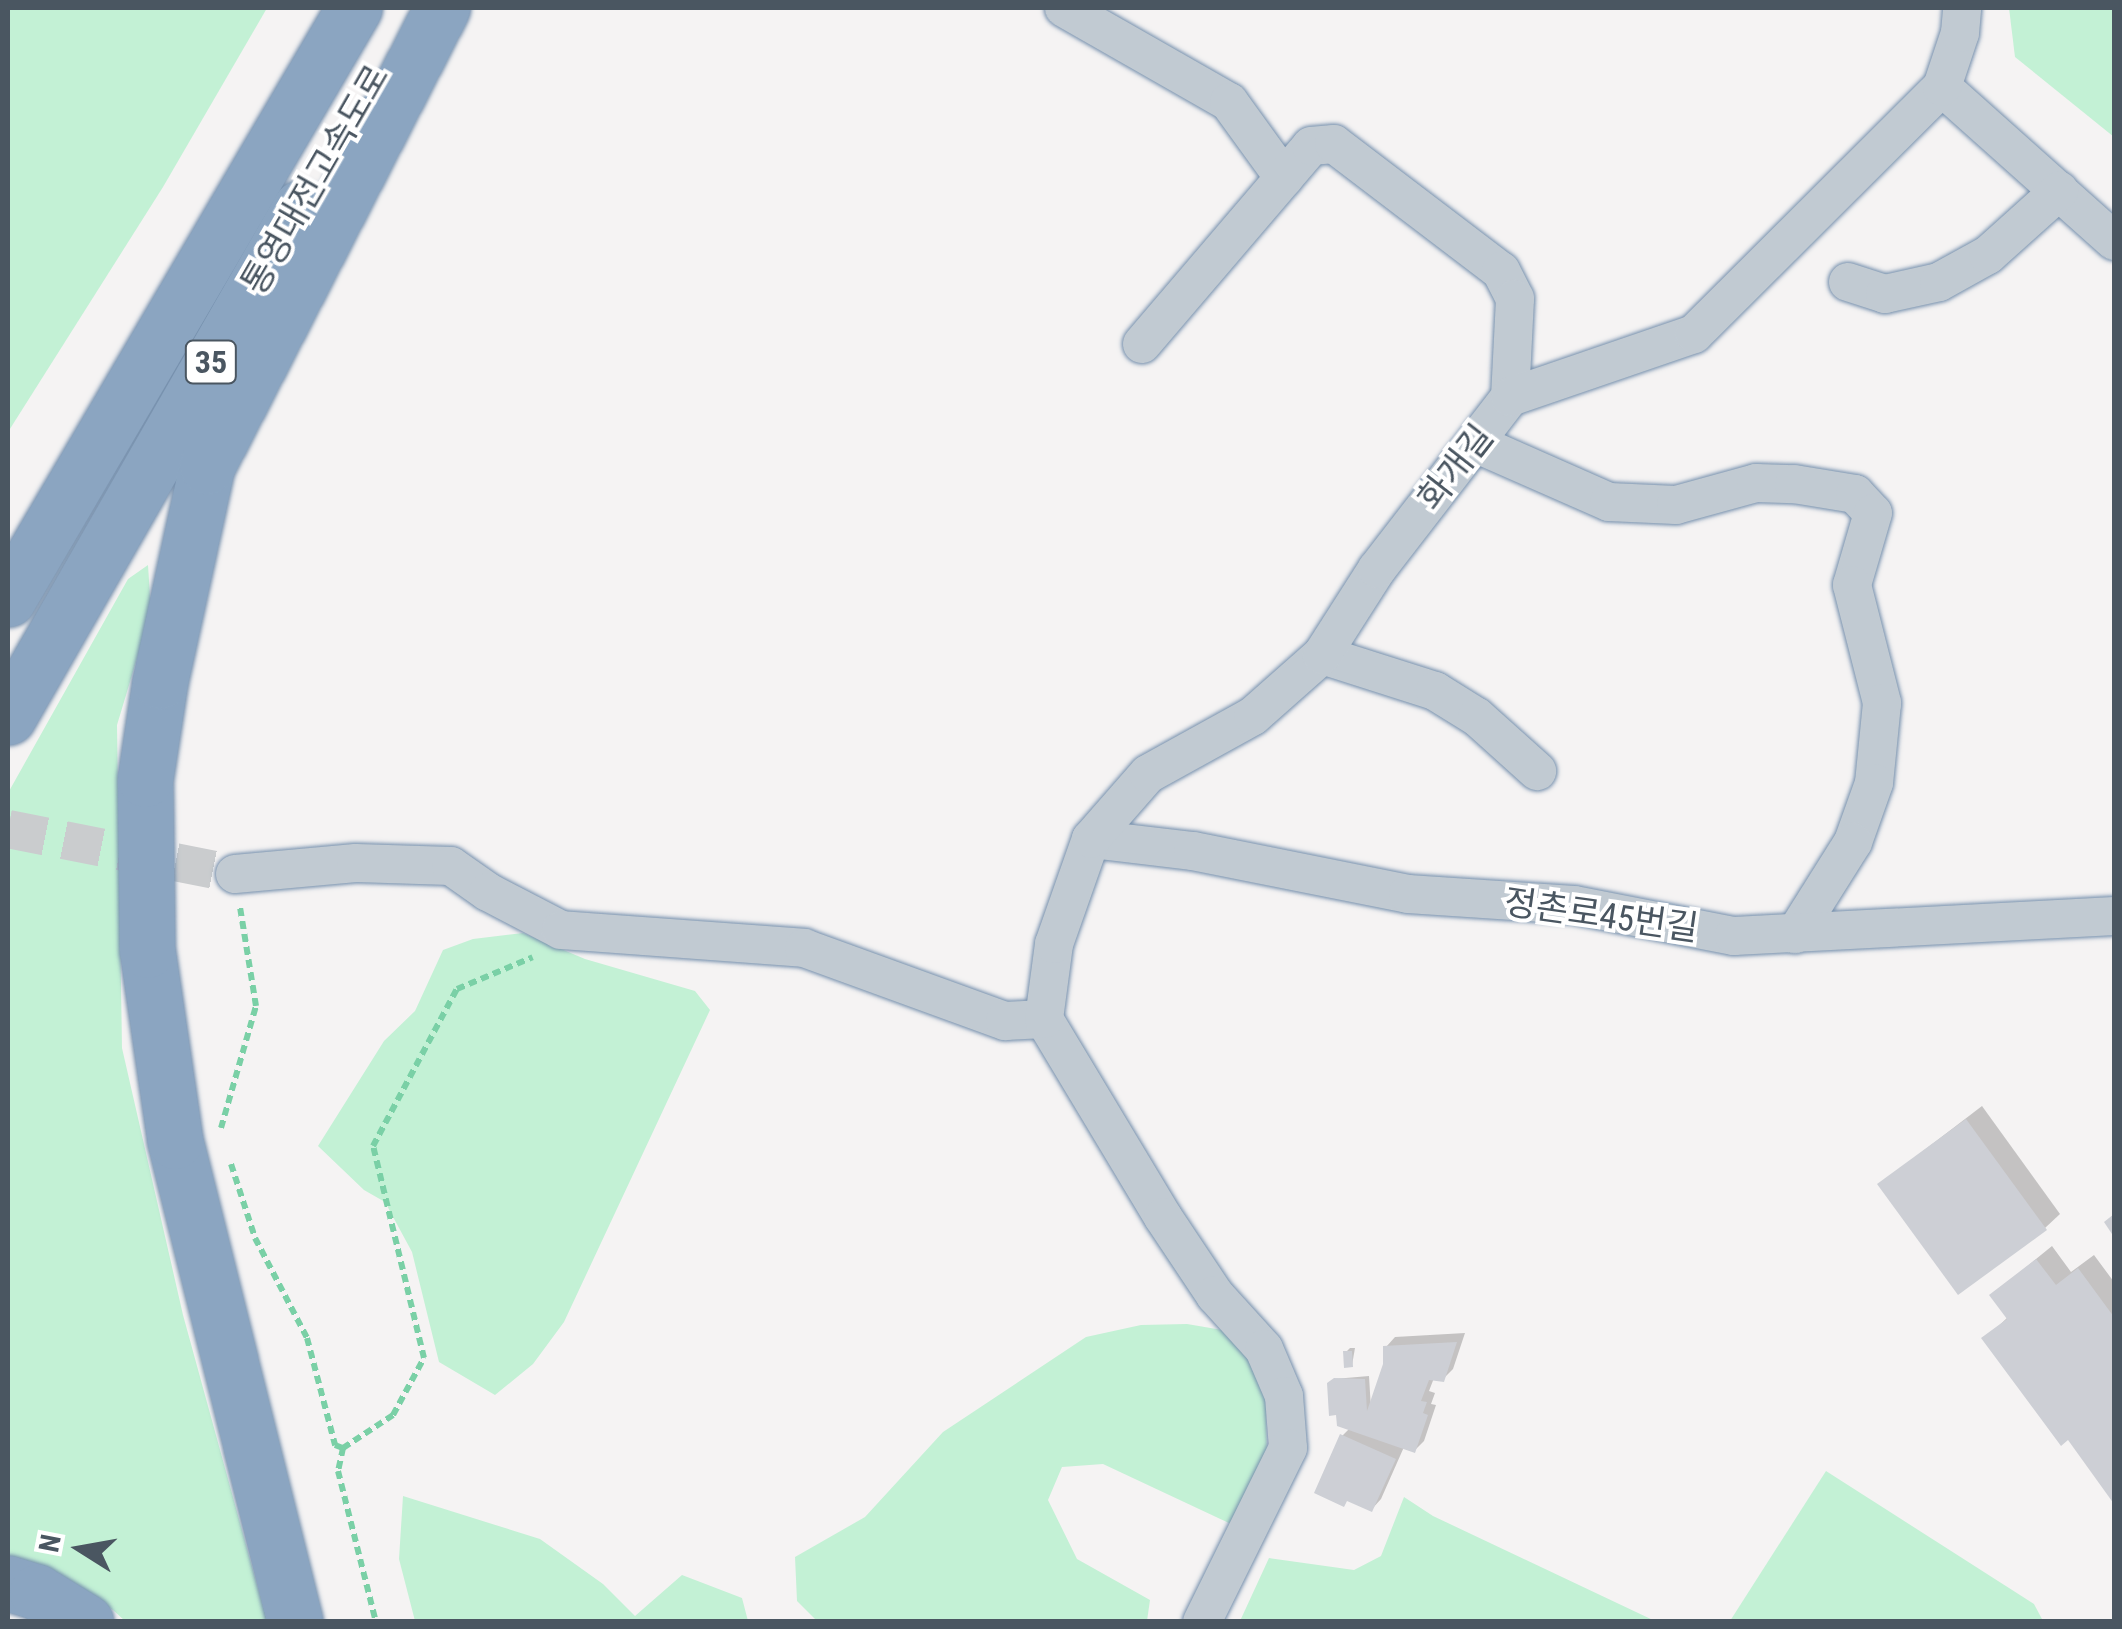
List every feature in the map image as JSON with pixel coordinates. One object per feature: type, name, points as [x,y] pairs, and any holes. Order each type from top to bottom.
[{"type":"highway","name":"통영대전고속도로","points":[[8,599],[354,8]]},
{"type":"highway","name":"통영대전고속도로","points":[[8,717],[416,8]]},
{"type":"highway","points":[[295,1622],[175,1141],[147,950],[145,779],[160,681],[207,466],[442,8]]},
{"type":"highway","points":[[8,567],[102,435]]},
{"type":"highway","points":[[8,1583],[37,1592],[86,1622]]},
{"type":"street","points":[[1064,8],[1230,102],[1284,178]]},
{"type":"street","name":"화개길","points":[[1044,1019],[1054,944],[1091,839],[1148,774],[1253,716],[1322,655],[1377,569],[1510,398],[1694,334],[1942,88],[1960,33],[1962,8]]},
{"type":"street","points":[[1942,88],[2114,241]]},
{"type":"street","points":[[1142,344],[1311,146],[1334,144],[1501,270],[1515,298],[1510,398]]},
{"type":"street","points":[[1848,282],[1885,294],[1939,282],[1988,254],[2059,191]]},
{"type":"street","points":[[1475,443],[1609,502],[1676,505],[1756,483],[1794,484],[1855,494],[1873,513],[1852,586],[1882,703],[1874,783],[1853,842],[1795,934]]},
{"type":"street","points":[[1322,655],[1434,691],[1476,717],[1537,771]]},
{"type":"street","name":"정촌로45번길","points":[[1091,839],[1194,851],[1408,894],[1574,905],[1734,936],[2114,916]]},
{"type":"street","points":[[235,874],[356,863],[451,866],[488,892],[561,930],[804,948],[1005,1020],[1044,1019],[1162,1217],[1215,1294],[1264,1349],[1284,1396],[1288,1448],[1202,1622]]},
{"type":"path","points":[[220,1130],[256,1006],[235,874]]},
{"type":"path","points":[[376,1622],[338,1470],[343,1448],[392,1415],[424,1358],[373,1146],[456,989],[549,954],[561,930]]},
{"type":"path","points":[[226,1148],[255,1238],[306,1338],[335,1445],[343,1448]]},
{"type":"green space","points":[[8,8],[267,8],[163,187],[8,432]]},
{"type":"green space","points":[[2009,8],[2114,8],[2114,137],[2015,57]]},
{"type":"green space","points":[[148,565],[151,612],[117,725],[122,1048],[183,1315],[267,1621],[125,1621],[31,1562],[8,1556],[8,793],[128,579]]},
{"type":"green space","points":[[523,933],[585,959],[695,991],[710,1010],[564,1322],[533,1364],[495,1395],[439,1362],[412,1252],[385,1202],[364,1190],[318,1146],[384,1041],[415,1011],[443,950],[473,939]]},
{"type":"green space","points":[[1187,1324],[1234,1332],[1265,1363],[1267,1458],[1231,1524],[1103,1464],[1062,1467],[1048,1500],[1077,1559],[1150,1600],[1147,1621],[817,1621],[797,1601],[795,1557],[865,1517],[943,1432],[1086,1337],[1141,1325]]},
{"type":"green space","points":[[1826,1471],[2034,1604],[2043,1621],[1730,1621]]},
{"type":"green space","points":[[403,1496],[540,1539],[603,1584],[635,1616],[682,1575],[742,1598],[748,1621],[415,1621],[399,1559]]},
{"type":"green space","points":[[1404,1497],[1433,1516],[1655,1621],[1240,1621],[1269,1558],[1354,1570],[1381,1556]]},
{"type":"building","points":[[1966,1119],[2047,1230],[1958,1295],[1877,1184]]},
{"type":"building","points":[[2114,1214],[2114,1237],[2104,1222]]},
{"type":"building","points":[[2036,1259],[2056,1285],[2078,1268],[2114,1317],[2114,1504],[2068,1440],[2061,1446],[1981,1338],[2007,1319],[1989,1295]]},
{"type":"building","points":[[1457,1342],[1444,1382],[1429,1380],[1421,1401],[1427,1402],[1423,1413],[1428,1415],[1415,1453],[1337,1426],[1336,1415],[1329,1416],[1327,1383],[1334,1378],[1365,1379],[1367,1411],[1383,1364],[1383,1346]]},
{"type":"building","points":[[1343,1351],[1352,1351],[1353,1367],[1344,1368]]},
{"type":"building","points":[[1340,1434],[1396,1459],[1372,1512],[1347,1501],[1344,1507],[1314,1493]]},
{"type":"tunnel","points":[[8,829],[235,874]]}]
